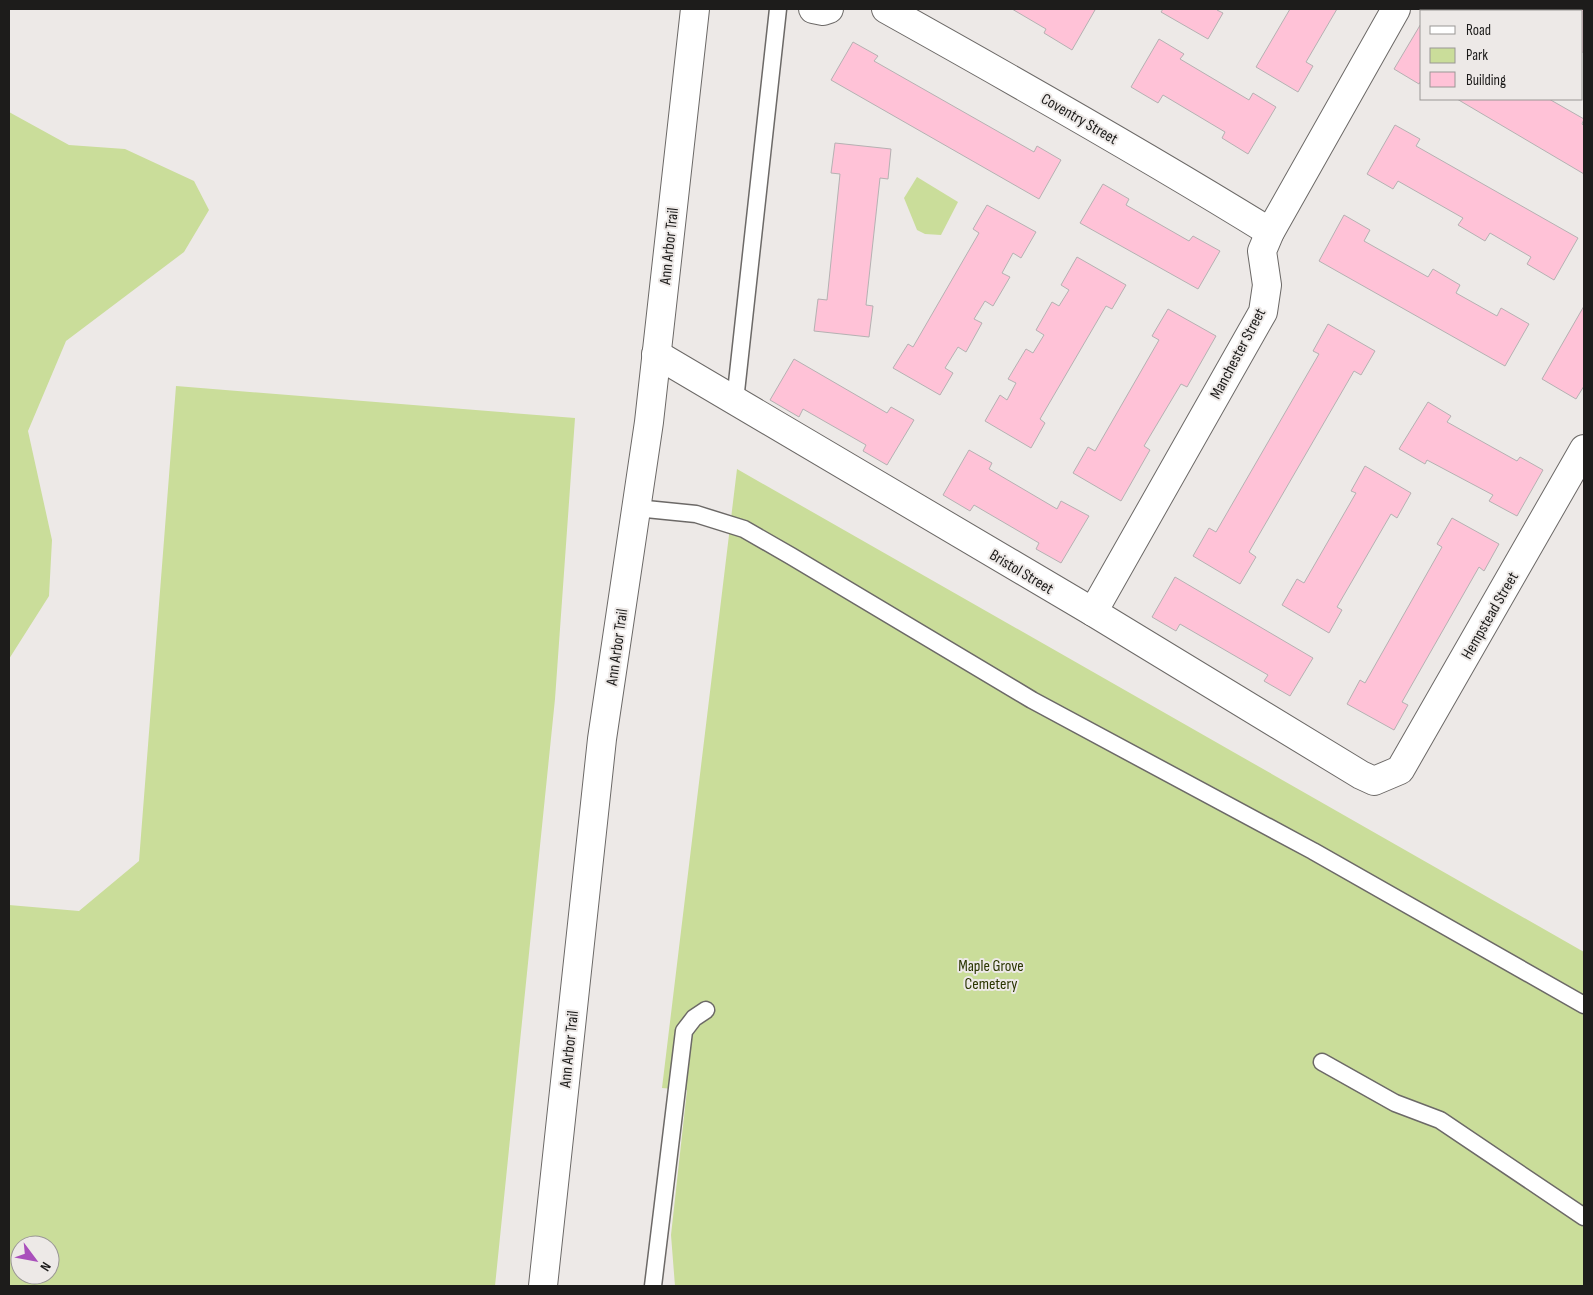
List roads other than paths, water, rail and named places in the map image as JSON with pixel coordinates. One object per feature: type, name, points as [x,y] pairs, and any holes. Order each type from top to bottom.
[{"type":"street","name":"Ann Arbor Trail","points":[[543,1286],[602,739],[649,422],[695,9]]},
{"type":"street","points":[[813,9],[829,9]]},
{"type":"street","name":"Coventry Street","points":[[886,9],[1180,176],[1270,232]]},
{"type":"street","name":"Manchester Street","points":[[1093,612],[1263,312],[1266,285],[1262,251],[1270,232],[1396,9]]},
{"type":"street","name":"Bristol Street","points":[[656,354],[1093,612],[1361,776],[1374,781],[1389,776]]},
{"type":"street","name":"Hempstead Street","points":[[1389,776],[1400,770],[1584,449]]},
{"type":"lane","points":[[735,401],[778,9]]},
{"type":"lane","points":[[636,508],[696,514],[744,529],[1032,700],[1313,851],[1584,1004]]},
{"type":"lane","points":[[653,1286],[684,1031],[694,1018],[706,1010]]},
{"type":"lane","points":[[1322,1062],[1396,1103],[1440,1120],[1584,1217]]},
{"type":"park label","name":"Maple Grove Cemetery","points":[[991,974]]}]
